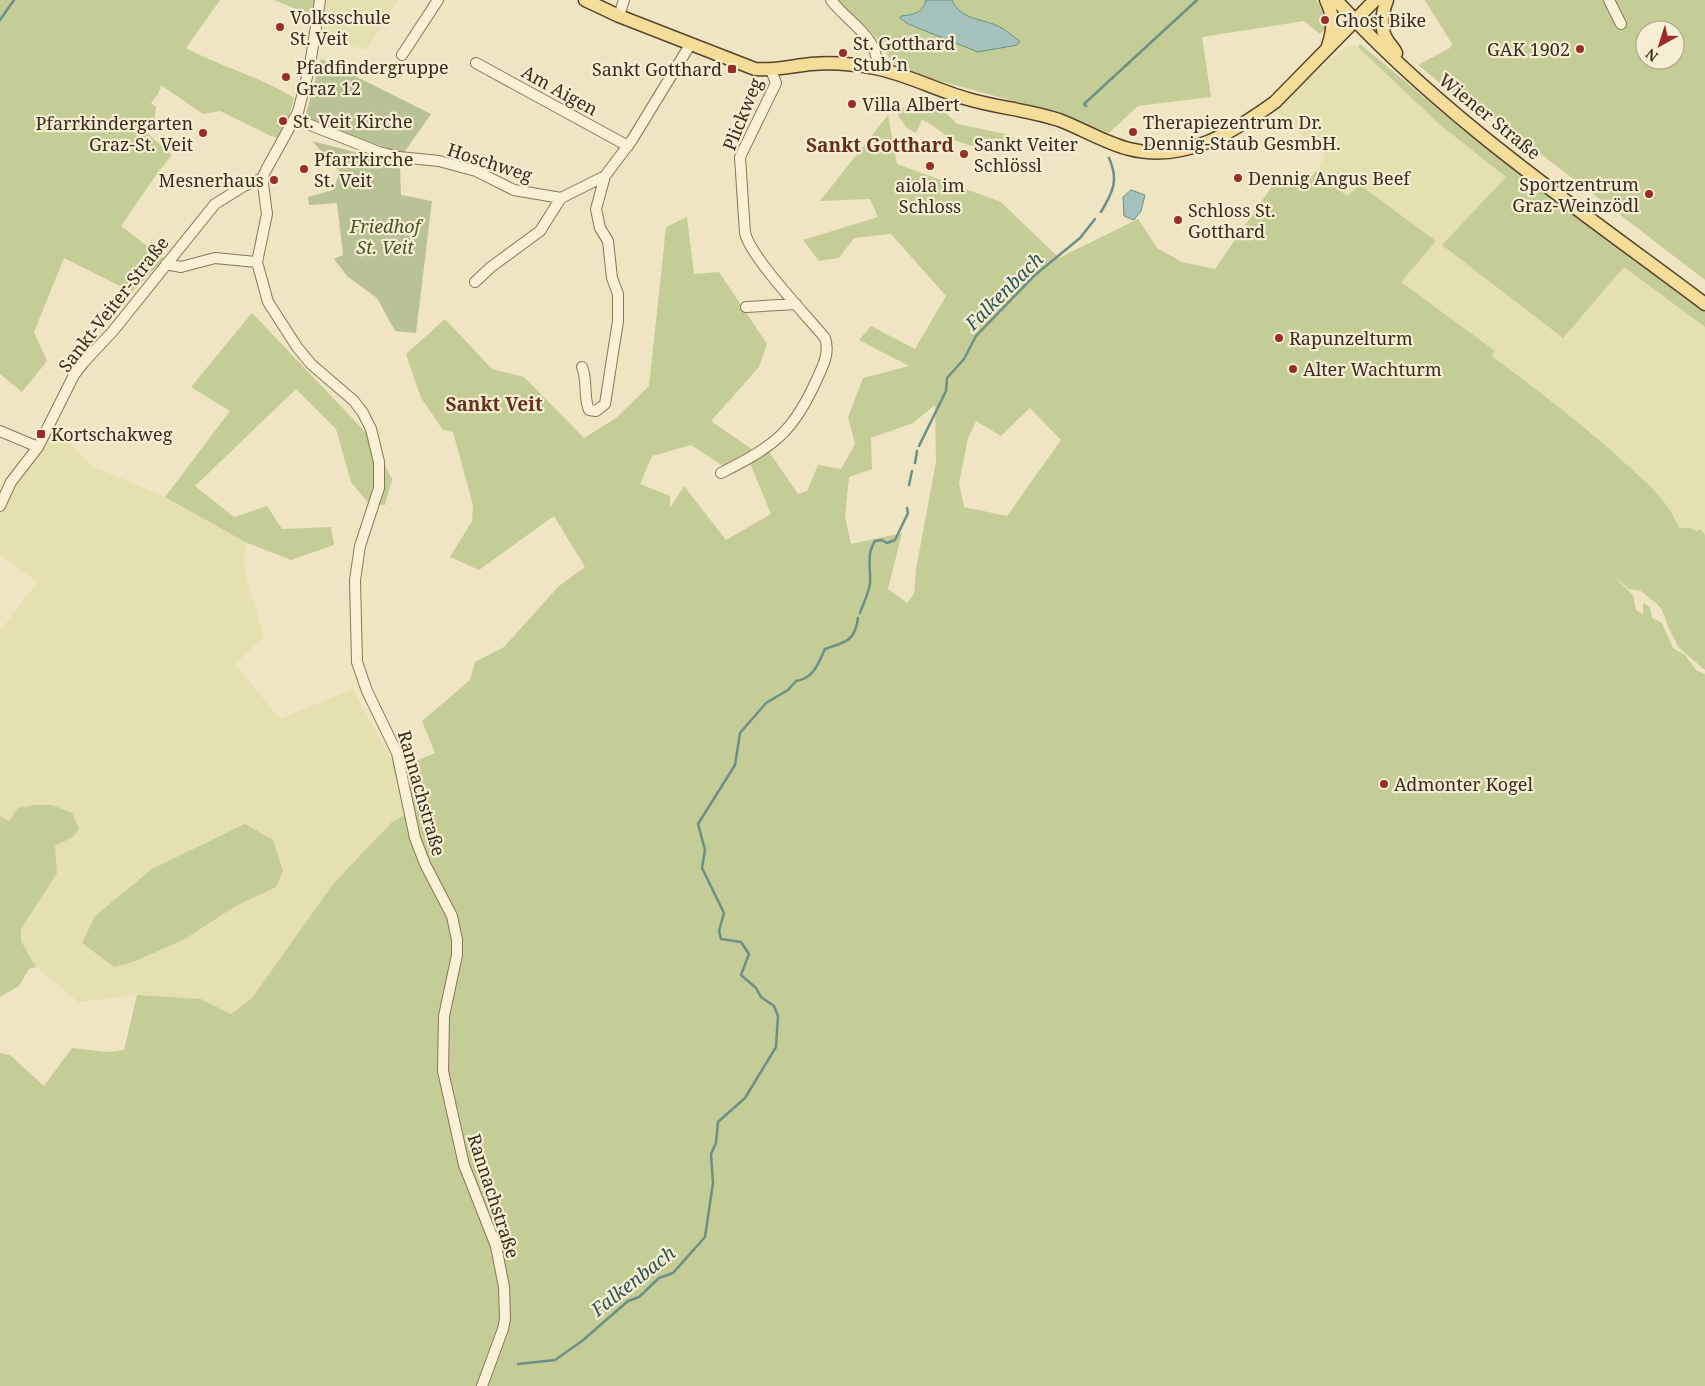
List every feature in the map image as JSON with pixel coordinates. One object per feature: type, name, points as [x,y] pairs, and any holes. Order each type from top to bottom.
[{"type":"main road","points":[[586,0],[619,16],[745,67],[771,70],[827,63],[877,69],[970,100],[1058,120],[1129,149],[1152,153],[1176,152],[1207,142],[1258,114],[1274,102],[1375,0]]},
{"type":"main road","points":[[1326,0],[1333,17],[1332,34],[1328,48]]},
{"type":"main road","name":"Wiener Straße","points":[[1336,0],[1354,21],[1432,92],[1526,169],[1705,304]]},
{"type":"main road","points":[[1387,0],[1382,17],[1383,33],[1395,49],[1402,64]]},
{"type":"street","points":[[264,174],[295,118],[310,65],[320,0]]},
{"type":"street","points":[[402,55],[438,0]]},
{"type":"street","points":[[619,16],[624,0]]},
{"type":"street","points":[[831,0],[874,44],[878,55],[877,69]]},
{"type":"street","points":[[1609,0],[1621,24]]},
{"type":"street","points":[[582,367],[586,383],[587,406],[589,410],[596,411],[605,404],[618,321],[618,294],[612,278],[608,241],[600,228],[596,209],[605,176],[628,146],[690,44]]},
{"type":"street","name":"Am Aigen","points":[[476,63],[628,146]]},
{"type":"street","name":"Plickweg","points":[[721,472],[744,461],[789,429],[802,412],[823,366],[828,346],[825,338],[765,267],[747,240],[740,157],[776,83],[771,70]]},
{"type":"street","name":"Hoschweg","points":[[295,118],[379,152],[399,157],[439,161],[476,171],[514,190],[561,198]]},
{"type":"street","name":"Rannachstraße","points":[[264,174],[267,214],[257,262],[268,302],[297,347],[311,364],[354,401],[363,413],[371,429],[379,462],[378,488],[360,546],[356,580],[357,662],[367,691],[397,753],[415,838],[425,864],[452,916],[457,940],[457,955],[444,1016],[443,1071],[464,1165],[496,1246],[504,1287],[505,1319],[503,1329],[482,1386]]},
{"type":"street","name":"Sankt-Veiter-Straße","points":[[0,506],[11,482],[38,447],[74,375],[113,331],[215,204],[264,174]]},
{"type":"street","points":[[475,282],[491,267],[540,231],[561,198],[605,176]]},
{"type":"street","points":[[166,264],[181,267],[215,258],[257,262]]},
{"type":"street","points":[[746,308],[796,304]]},
{"type":"street","points":[[0,431],[38,447]]},
{"type":"shaded area","points":[[326,0],[398,0],[366,50],[322,38]]},
{"type":"shaded area","points":[[1346,46],[1357,46],[1439,124],[1507,177],[1442,245],[1624,267],[1705,327],[1705,535],[1701,529],[1696,531],[1690,528],[1679,528],[1675,516],[1645,481],[1591,432],[1492,356],[1495,352],[1400,282],[1436,241],[1360,185],[1347,196],[1316,171],[1325,156],[1274,109]]},
{"type":"shaded area","points":[[54,430],[92,466],[165,497],[245,542],[244,570],[264,636],[235,664],[280,719],[353,689],[392,761],[405,815],[392,822],[333,884],[254,997],[231,1014],[201,999],[137,995],[78,1002],[36,967],[21,941],[21,929],[57,873],[55,846],[73,837],[9,821],[0,816],[0,631],[37,582],[0,555],[0,498]],"holes":[[[283,871],[276,887],[234,907],[185,939]]]},
{"type":"green space","points":[[0,0],[220,0],[186,48],[268,84],[294,98],[289,116],[278,138],[220,111],[203,114],[161,85],[158,94],[151,103],[156,107],[154,122],[147,133],[172,155],[121,226],[164,259],[132,292],[64,258],[34,332],[47,361],[22,392],[0,374]]},
{"type":"green space","points":[[274,0],[315,0],[313,16]]},
{"type":"green space","points":[[836,0],[1316,0],[1322,9],[1325,29],[1320,34],[1304,21],[1202,37],[1211,97],[1138,106],[1109,133],[1058,113],[903,71],[892,62],[876,37]]},
{"type":"green space","name":"Sportzentrum Graz-Weinzödl","points":[[1425,0],[1705,0],[1705,280],[1481,108],[1480,116],[1418,65],[1450,48],[1452,44]]},
{"type":"green space","points":[[1360,44],[1479,143],[1705,312],[1705,327],[1624,267],[1563,338],[1442,245],[1506,177],[1439,124],[1358,47]]},
{"type":"green space","points":[[321,59],[431,114],[403,154],[305,118]]},
{"type":"green space","points":[[922,107],[945,112],[957,124],[1010,135],[1013,138],[1012,143],[998,148],[982,148],[966,144],[952,139],[922,120],[916,133],[907,128],[898,116],[900,108]]},
{"type":"green space","points":[[888,115],[897,164],[1001,202],[1059,258],[1138,219],[1157,248],[1182,262],[1215,269],[1277,179],[1287,186],[1296,185],[1301,189],[1316,171],[1347,196],[1360,185],[1436,241],[1401,282],[1495,351],[1492,356],[1560,408],[1610,450],[1657,493],[1670,510],[1679,528],[1690,528],[1696,531],[1701,529],[1705,535],[1705,670],[1679,648],[1658,605],[1641,591],[1629,589],[1614,576],[1633,595],[1636,610],[1643,614],[1643,603],[1650,607],[1652,618],[1662,623],[1673,648],[1685,655],[1696,670],[1705,674],[1705,1386],[0,1386],[0,1053],[10,1055],[44,1086],[72,1048],[107,1052],[124,1050],[137,995],[201,999],[231,1014],[253,997],[333,884],[392,822],[405,815],[392,761],[414,762],[435,753],[422,721],[470,680],[475,662],[504,647],[559,586],[585,567],[554,516],[479,570],[450,557],[472,521],[473,505],[453,432],[443,430],[421,398],[406,354],[445,319],[492,369],[524,377],[584,438],[616,418],[649,386],[666,227],[687,217],[694,274],[719,272],[767,344],[759,367],[711,421],[753,450],[733,464],[723,466],[691,445],[652,456],[640,484],[670,496],[670,508],[684,486],[726,540],[771,514],[749,461],[767,449],[798,494],[807,491],[818,465],[841,469],[855,444],[848,417],[863,378],[909,366],[859,340],[871,326],[915,349],[946,296],[891,234],[854,238],[839,258],[819,261],[803,240],[878,217],[870,199],[820,201]],"holes":[[[935,405],[936,462],[916,569],[914,594],[907,603],[888,589],[902,533],[851,544],[845,517],[849,477],[872,469],[871,438],[913,423]],[[1030,408],[1061,440],[1007,516],[964,507],[959,483],[968,438],[976,421],[1001,436]]]},
{"type":"green space","name":"Friedhof St. Veit","points":[[312,141],[398,163],[400,166],[401,195],[432,201],[416,333],[395,331],[377,298],[348,277],[334,259],[343,255],[337,203],[309,205],[308,197],[333,190],[340,172]]},
{"type":"green space","points":[[252,313],[371,438],[392,479],[385,505],[369,504],[351,482],[336,429],[296,389],[195,486],[234,517],[267,506],[282,529],[331,527],[334,545],[291,560],[245,542],[165,497],[230,411],[191,387]]},
{"type":"green space","points":[[52,805],[72,813],[79,828],[73,837],[55,846],[57,873],[21,929],[21,941],[36,967],[29,969],[19,986],[0,997],[0,816],[9,821],[18,808]]},
{"type":"green space","points":[[245,824],[273,840],[283,871],[276,887],[234,907],[185,939],[133,962],[114,967],[82,943],[95,916],[152,869]]},
{"type":"water","points":[[926,0],[952,0],[956,7],[966,15],[1000,27],[1020,41],[1017,45],[978,52],[908,24],[900,18],[901,16],[920,11]]},
{"type":"water","points":[[1131,190],[1145,195],[1141,211],[1134,220],[1124,216],[1123,197]]},
{"type":"waterway","points":[[0,20],[14,0]]},
{"type":"waterway","name":"Falkenbach","points":[[1086,106],[1084,104],[1197,0]]},
{"type":"waterway","name":"Falkenbach","points":[[1101,212],[1113,186],[1114,173],[1109,158]]},
{"type":"waterway","name":"Falkenbach","points":[[919,446],[946,391],[947,378],[964,359],[976,336],[1035,275],[1080,238],[1095,219]]},
{"type":"waterway","name":"Falkenbach","points":[[915,463],[917,451]]},
{"type":"waterway","name":"Falkenbach","points":[[909,485],[912,471]]},
{"type":"waterway","name":"Falkenbach","points":[[860,613],[869,587],[872,546],[875,541],[882,540],[887,543],[895,540],[908,513],[907,508]]},
{"type":"waterway","name":"Falkenbach","points":[[518,1364],[555,1360],[582,1341],[628,1301],[639,1297],[659,1278],[673,1273],[705,1237],[713,1183],[711,1154],[716,1143],[718,1122],[745,1098],[776,1047],[778,1016],[774,1006],[761,997],[756,988],[741,975],[749,954],[741,942],[721,939],[719,931],[724,913],[702,868],[705,850],[698,824],[735,765],[740,733],[766,703],[788,690],[796,681],[811,674],[825,649],[848,640],[855,632],[858,618]]},
{"type":"place","name":"Ghost Bike","points":[[1325,20]]},
{"type":"place","name":"Volksschule St. Veit","points":[[280,27]]},
{"type":"place","name":"GAK 1902","points":[[1580,49]]},
{"type":"place","name":"St. Gotthard Stub´n","points":[[843,53]]},
{"type":"place","name":"Sankt Gotthard","points":[[732,69]]},
{"type":"place","name":"Pfadfindergruppe Graz 12","points":[[286,77]]},
{"type":"place","name":"Villa Albert","points":[[852,104]]},
{"type":"place","name":"St. Veit Kirche","points":[[283,121]]},
{"type":"place","name":"Therapiezentrum Dr. Dennig-Staub GesmbH.","points":[[1133,132]]},
{"type":"place","name":"Pfarrkindergarten Graz-St. Veit","points":[[203,133]]},
{"type":"place","name":"Sankt Veiter Schlössl","points":[[964,154]]},
{"type":"place","name":"aiola im Schloss","points":[[930,166]]},
{"type":"place","name":"Pfarrkirche St. Veit","points":[[304,169]]},
{"type":"place","name":"Dennig Angus Beef","points":[[1238,178]]},
{"type":"place","name":"Mesnerhaus","points":[[274,180]]},
{"type":"place","name":"Sportzentrum Graz-Weinzödl","points":[[1649,194]]},
{"type":"place","name":"Schloss St. Gotthard","points":[[1178,220]]},
{"type":"place","name":"Rapunzelturm","points":[[1279,338]]},
{"type":"place","name":"Alter Wachturm","points":[[1293,369]]},
{"type":"place","name":"Kortschakweg","points":[[41,434]]},
{"type":"place","name":"Admonter Kogel","points":[[1384,784]]},
{"type":"district","name":"Sankt Gotthard","points":[[880,145]]},
{"type":"district","name":"Sankt Veit","points":[[494,404]]}]
